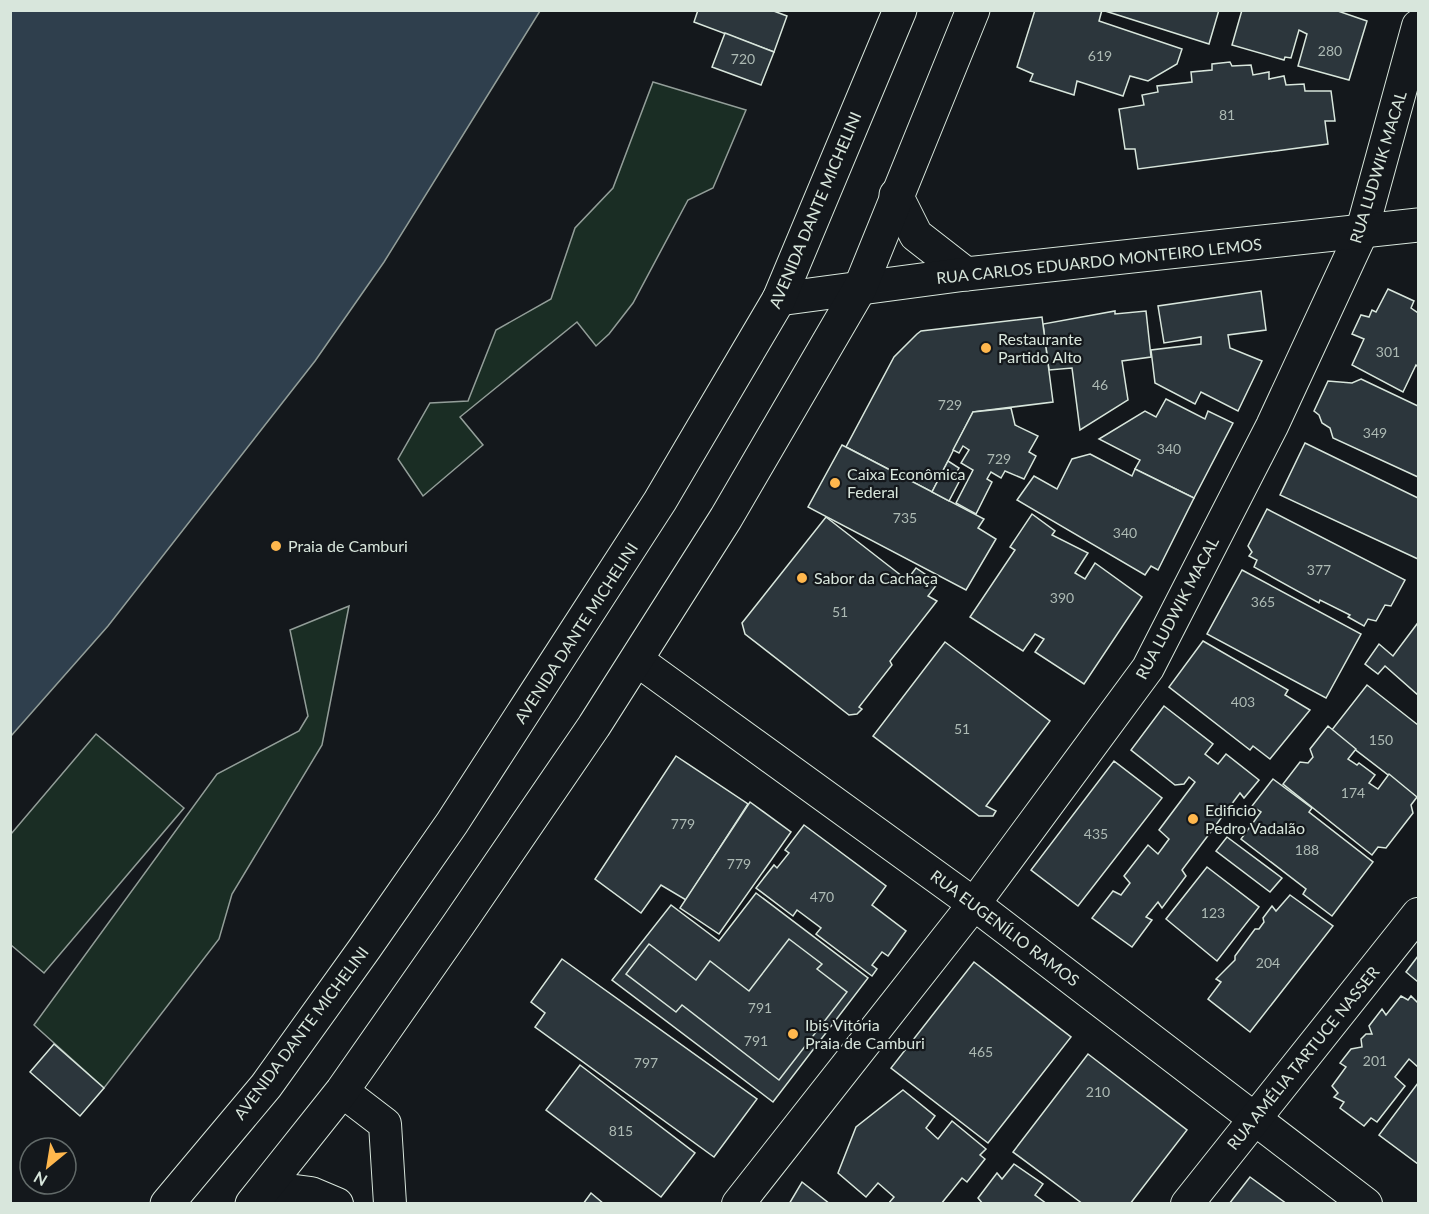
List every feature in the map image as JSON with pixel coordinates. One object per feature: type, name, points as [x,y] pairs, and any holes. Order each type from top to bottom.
[{"type":"main road","name":"AVENIDA DANTE MICHELINI","points":[[166,1203],[266,1086],[452,823],[660,501],[779,299],[900,10]]},
{"type":"main road","points":[[252,1203],[342,1091],[471,906],[637,660],[726,518],[860,288],[896,195],[974,10]]},
{"type":"main road","points":[[896,195],[916,235],[966,274]]},
{"type":"main road","name":"RUA CARLOS EDUARDO MONTEIRO LEMOS","points":[[779,299],[966,274],[1361,234],[1419,225]]},
{"type":"street","name":"RUA LUDWIK MACAL","points":[[738,1203],[975,904],[1148,668],[1272,426],[1361,234],[1419,26]]},
{"type":"street","name":"RUA EUGENÍLIO RAMOS","points":[[637,660],[975,904],[1366,1203]]},
{"type":"street","name":"RUA AMÉLIA TARTUCE NASSER","points":[[1187,1203],[1419,914]]},
{"type":"street","points":[[342,1091],[385,1124],[390,1203]]},
{"type":"street","points":[[270,1203],[288,1190],[311,1192],[337,1203]]},
{"type":"green space","points":[[653,82],[746,110],[713,188],[688,200],[633,303],[609,334],[596,346],[577,322],[460,417],[483,445],[423,496],[398,459],[430,403],[468,401],[496,330],[551,299],[575,228],[613,188]]},
{"type":"green space","points":[[349,606],[322,745],[232,894],[219,939],[104,1088],[34,1025],[217,774],[299,731],[308,716],[290,630]]},
{"type":"green space","points":[[96,734],[184,808],[44,973],[11,945],[11,834]]},
{"type":"water","points":[[11,10],[540,11],[384,262],[315,361],[108,626],[11,736]]},
{"type":"building","points":[[698,10],[771,10],[787,16],[774,52],[694,22]]},
{"type":"building","points":[[1035,10],[1102,10],[1099,21],[1182,49],[1177,64],[1148,81],[1130,76],[1123,96],[1077,81],[1074,95],[1030,81],[1033,74],[1017,67]]},
{"type":"building","points":[[1102,10],[1219,10],[1209,44]]},
{"type":"building","points":[[1242,10],[1335,10],[1367,21],[1349,80],[1298,66],[1307,34],[1299,30],[1291,58],[1285,57],[1284,60],[1232,45]]},
{"type":"building","points":[[725,33],[774,52],[761,85],[712,67]]},
{"type":"building","points":[[1230,62],[1232,66],[1251,65],[1253,75],[1269,72],[1269,79],[1284,76],[1286,85],[1304,84],[1305,91],[1331,91],[1335,121],[1325,121],[1328,144],[1138,169],[1135,149],[1125,149],[1119,109],[1144,105],[1142,95],[1158,92],[1157,86],[1192,82],[1191,72],[1212,70],[1212,64]]},
{"type":"building","points":[[1388,289],[1414,301],[1411,308],[1418,313],[1418,367],[1416,365],[1403,392],[1352,365],[1364,339],[1352,334],[1361,315],[1369,317],[1372,310],[1376,312]]},
{"type":"building","points":[[1261,291],[1266,330],[1228,335],[1230,348],[1262,361],[1238,411],[1201,392],[1195,404],[1155,383],[1151,350],[1201,344],[1201,337],[1164,343],[1158,306]]},
{"type":"building","points":[[1115,311],[1115,314],[1146,311],[1151,357],[1122,361],[1128,400],[1080,430],[1072,368],[1049,370],[1043,324]]},
{"type":"building","points":[[1042,317],[1053,402],[973,412],[932,492],[846,447],[894,357],[921,331]]},
{"type":"building","points":[[1361,379],[1418,406],[1418,477],[1333,438],[1330,428],[1322,423],[1319,415],[1314,411],[1328,381],[1352,383]]},
{"type":"building","points":[[1166,399],[1205,419],[1208,411],[1233,423],[1194,498],[1135,469],[1140,460],[1099,439],[1145,411],[1156,417]]},
{"type":"building","points":[[1011,408],[1015,425],[1038,436],[1029,452],[1036,456],[1024,479],[1005,471],[1001,478],[991,472],[987,479],[992,482],[976,514],[956,503],[973,470],[961,463],[969,450],[963,446],[959,453],[953,450],[973,412]]},
{"type":"building","points":[[1305,443],[1418,498],[1418,559],[1280,495]]},
{"type":"building","points":[[842,445],[984,519],[978,528],[996,539],[966,590],[808,507]]},
{"type":"building","points":[[1090,454],[1132,476],[1135,469],[1194,498],[1158,570],[1151,566],[1145,575],[1017,500],[1034,476],[1057,489],[1072,459]]},
{"type":"building","points":[[948,461],[959,468],[954,477],[960,480],[949,501],[932,492]]},
{"type":"building","points":[[1267,509],[1405,580],[1391,606],[1385,605],[1376,621],[1368,619],[1364,626],[1348,617],[1350,615],[1320,600],[1319,603],[1254,567],[1257,560],[1249,556],[1252,552],[1248,546]]},
{"type":"building","points":[[1032,514],[1055,531],[1052,535],[1088,553],[1075,573],[1085,579],[1095,563],[1142,597],[1084,684],[1035,652],[1044,639],[1035,634],[1023,651],[970,617],[1015,550],[1010,547]]},
{"type":"building","points":[[826,517],[907,580],[916,568],[938,583],[928,596],[937,601],[890,661],[892,665],[859,707],[862,709],[857,714],[849,715],[745,634],[742,623]]},
{"type":"building","points":[[1242,570],[1361,634],[1326,698],[1207,634]]},
{"type":"building","points":[[1417,624],[1418,695],[1385,666],[1378,674],[1365,664],[1379,644],[1393,656]]},
{"type":"building","points":[[1203,641],[1288,690],[1285,695],[1310,710],[1270,759],[1253,746],[1250,750],[1169,687]]},
{"type":"building","points":[[945,642],[1050,721],[986,806],[996,811],[993,816],[979,816],[873,736]]},
{"type":"building","points":[[1367,685],[1418,725],[1418,798],[1331,731]]},
{"type":"building","name":"Edificio Pedro Vadalão","points":[[1164,706],[1213,744],[1205,754],[1218,764],[1226,754],[1259,780],[1244,798],[1240,793],[1182,870],[1186,876],[1162,908],[1158,902],[1146,917],[1152,920],[1132,947],[1092,918],[1113,891],[1121,895],[1130,883],[1124,876],[1148,845],[1158,854],[1169,839],[1159,830],[1195,782],[1189,777],[1184,784],[1175,785],[1131,750]]},
{"type":"building","points":[[1328,726],[1356,749],[1348,759],[1357,765],[1359,763],[1375,775],[1369,783],[1378,789],[1389,774],[1417,797],[1411,805],[1413,813],[1386,848],[1378,847],[1372,855],[1283,784],[1300,762],[1308,763],[1313,757],[1310,749]]},
{"type":"building","points":[[676,756],[748,804],[686,900],[661,885],[641,913],[595,879]]},
{"type":"building","points":[[1114,761],[1162,798],[1078,906],[1031,870]]},
{"type":"building","points":[[1273,779],[1312,808],[1309,812],[1373,862],[1332,916],[1303,894],[1306,889],[1241,839],[1261,812],[1252,806]]},
{"type":"building","points":[[750,802],[791,832],[719,934],[680,908]]},
{"type":"building","points":[[804,825],[886,886],[872,905],[906,931],[888,956],[882,952],[872,965],[877,969],[872,976],[816,934],[821,928],[797,910],[793,916],[756,888],[774,865],[777,868],[789,853],[785,850]]},
{"type":"building","points":[[1227,837],[1282,878],[1270,892],[1216,851]]},
{"type":"building","points":[[1207,867],[1259,907],[1217,961],[1166,919]]},
{"type":"building","points":[[756,893],[868,978],[773,1102],[612,980],[671,905],[719,941]]},
{"type":"building","points":[[1290,895],[1333,926],[1250,1032],[1208,999],[1221,982],[1216,979],[1235,960],[1235,956],[1255,929],[1259,929],[1264,922],[1263,918],[1272,906],[1276,911]]},
{"type":"building","points":[[789,939],[822,964],[817,969],[847,992],[779,1080],[682,1005],[676,1012],[626,974],[649,944],[696,980],[710,961],[749,991]]},
{"type":"building","points":[[1418,956],[1418,982],[1406,972]]},
{"type":"building","points":[[562,959],[757,1099],[714,1157],[535,1027],[545,1013],[531,1002]]},
{"type":"building","points":[[974,962],[1071,1037],[988,1143],[891,1068]]},
{"type":"building","points":[[1401,996],[1408,1000],[1411,996],[1418,1003],[1418,1067],[1409,1059],[1395,1077],[1405,1086],[1377,1122],[1371,1118],[1364,1126],[1340,1108],[1344,1102],[1334,1097],[1338,1093],[1332,1086],[1346,1067],[1340,1063],[1351,1049],[1362,1047],[1361,1039],[1366,1034],[1372,1034],[1369,1026],[1382,1009],[1386,1015]]},
{"type":"building","points":[[54,1044],[104,1088],[80,1116],[30,1072]]},
{"type":"building","points":[[1088,1054],[1187,1130],[1130,1204],[1083,1204],[1013,1152]]},
{"type":"building","points":[[580,1065],[695,1153],[661,1197],[546,1110]]},
{"type":"building","points":[[1418,1083],[1418,1164],[1379,1135]]},
{"type":"building","points":[[903,1090],[935,1116],[926,1128],[938,1139],[952,1121],[986,1149],[980,1155],[985,1159],[967,1182],[962,1178],[941,1204],[888,1204],[894,1197],[878,1183],[866,1197],[838,1173],[856,1127]]},
{"type":"building","points":[[1014,1164],[1043,1184],[1035,1195],[1047,1204],[983,1204],[978,1198],[997,1173],[1002,1179]]},
{"type":"building","points":[[1250,1177],[1287,1204],[1229,1204]]},
{"type":"building","points":[[802,1182],[830,1204],[789,1204]]},
{"type":"building","points":[[591,1193],[604,1204],[583,1204]]},
{"type":"place","name":"Restaurante Partido Alto","points":[[986,348]]},
{"type":"place","name":"Caixa Econômica Federal","points":[[835,483]]},
{"type":"place","name":"Praia de Camburi","points":[[276,546]]},
{"type":"place","name":"Sabor da Cachaça","points":[[802,578]]},
{"type":"place","name":"Edificio Pedro Vadalão","points":[[1193,819]]},
{"type":"place","name":"Ibis Vitória Praia de Camburi","points":[[793,1034]]}]
